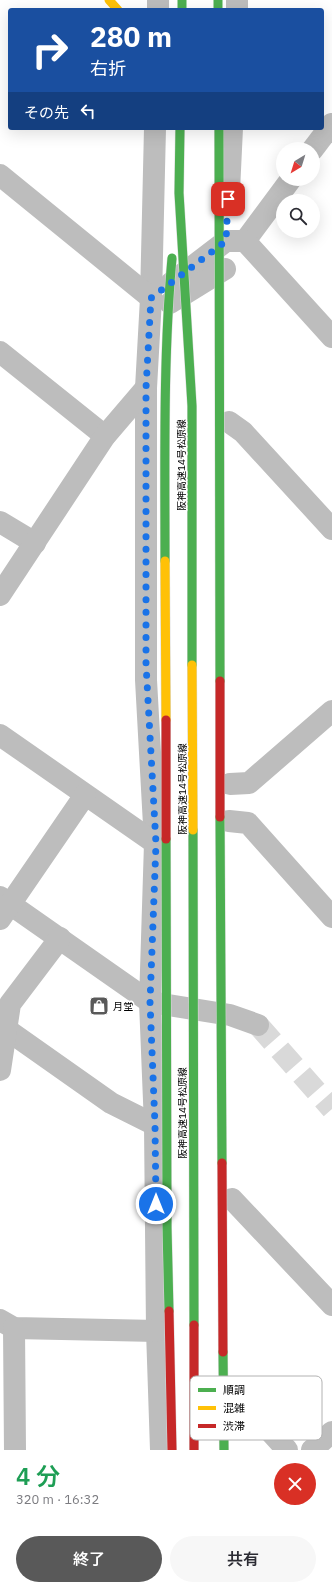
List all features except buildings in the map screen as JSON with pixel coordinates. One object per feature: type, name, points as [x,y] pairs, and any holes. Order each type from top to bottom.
[{"type":"main road","points":[[109,0],[116,8]]},
{"type":"main road","name":"阪神高速14号松原線","points":[[180,130],[179,193],[192,414],[194,1376]]},
{"type":"main road","points":[[218,130],[220,979],[223,1376]]},
{"type":"main road","points":[[172,1450],[167,1228],[165,428],[168,301],[179,193]]},
{"type":"main road","name":"阪神高速14号松原線","points":[[194,1440],[194,1450]]},
{"type":"main road","points":[[224,1440],[224,1450]]},
{"type":"street","points":[[155,130],[146,388],[146,680],[156,844],[150,1002],[155,1125],[157,1331],[161,1450]]},
{"type":"street","points":[[232,130],[236,241],[225,269],[228,422],[232,1376]]},
{"type":"street","points":[[0,175],[150,307]]},
{"type":"street","points":[[150,307],[236,241],[285,186]]},
{"type":"street","points":[[236,241],[332,337]]},
{"type":"street","points":[[150,307],[225,269]]},
{"type":"street","points":[[0,352],[105,436]]},
{"type":"street","points":[[0,595],[105,436],[146,388]]},
{"type":"street","points":[[228,422],[243,432],[332,529]]},
{"type":"street","points":[[0,522],[35,543]]},
{"type":"street","points":[[230,784],[249,783],[331,715]]},
{"type":"street","points":[[0,735],[156,844]]},
{"type":"street","points":[[85,795],[3,905],[60,938],[150,1002],[230,1014],[258,1025]]},
{"type":"street","points":[[229,821],[248,823],[332,916]]},
{"type":"street","points":[[0,1070],[10,1004],[60,938]]},
{"type":"street","points":[[6,1029],[111,1103],[155,1125]]},
{"type":"street","points":[[232,1198],[332,1305]]},
{"type":"street","points":[[15,1450],[7,1402],[7,1324],[157,1331]]},
{"type":"street","points":[[312,1450],[332,1432]]},
{"type":"street","points":[[233,1440],[233,1450]]},
{"type":"street","points":[[278,1440],[287,1450]]},
{"type":"tunnel","points":[[258,1025],[332,1109]]},
{"type":"traffic: fast","points":[[182,0],[182,8]]},
{"type":"traffic: fast","points":[[218,0],[218,8]]},
{"type":"traffic: fast","points":[[180,130],[179,193],[192,406],[192,665]]},
{"type":"traffic: fast","points":[[219,130],[220,681]]},
{"type":"traffic: fast","points":[[165,561],[166,371],[172,258]]},
{"type":"traffic: fast","points":[[220,817],[222,1163]]},
{"type":"traffic: fast","points":[[193,830],[194,1325]]},
{"type":"traffic: fast","points":[[166,839],[167,1228],[169,1311]]},
{"type":"traffic: fast","points":[[223,1352],[223,1376]]},
{"type":"traffic: fast","points":[[224,1440],[224,1450]]},
{"type":"traffic: slow","points":[[109,0],[116,8]]},
{"type":"traffic: slow","points":[[165,561],[166,720]]},
{"type":"traffic: slow","points":[[192,665],[193,830]]},
{"type":"traffic: jam","points":[[220,681],[220,817]]},
{"type":"traffic: jam","points":[[166,720],[166,839]]},
{"type":"traffic: jam","points":[[222,1163],[223,1352]]},
{"type":"traffic: jam","points":[[169,1311],[172,1450]]},
{"type":"traffic: jam","points":[[194,1325],[194,1376]]},
{"type":"traffic: jam","points":[[194,1440],[194,1450]]},
{"type":"place","name":"月堂","points":[[99,1006]]},
{"type":"route","points":[[156,1204],[155,1125],[150,1002],[156,844],[146,680],[146,388],[151,298],[226,241],[228,199]]}]
